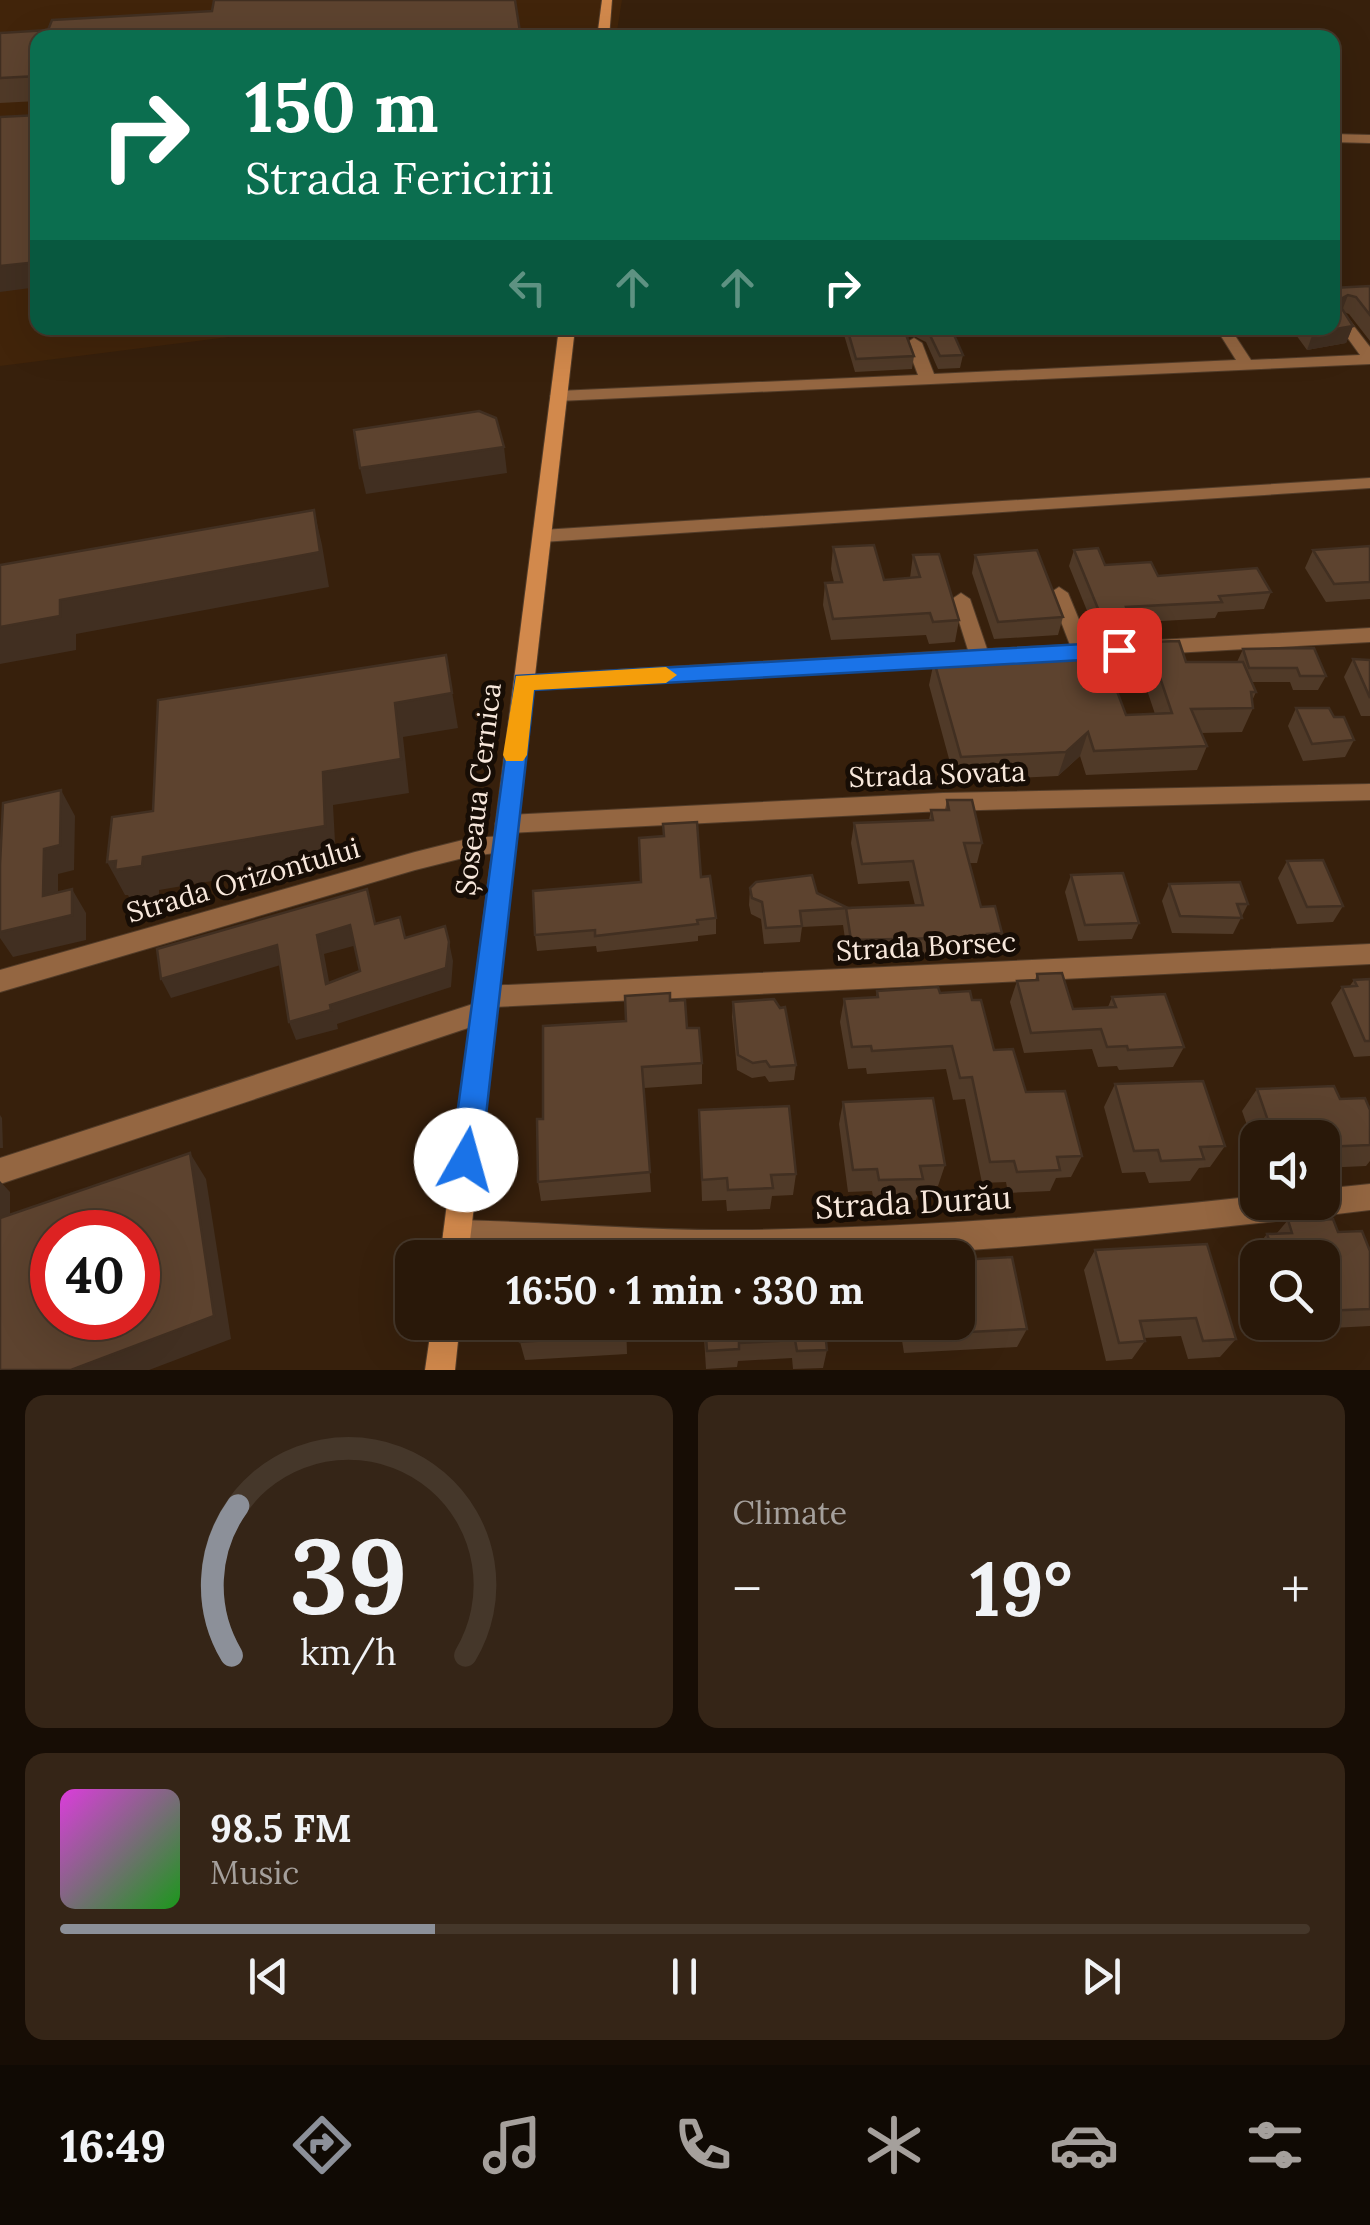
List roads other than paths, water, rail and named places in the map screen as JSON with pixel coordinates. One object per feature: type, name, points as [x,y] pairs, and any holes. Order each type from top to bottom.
[{"type":"street","points":[[604,30],[607,0]]},
{"type":"street","points":[[1340,138],[1370,139]]},
{"type":"street","points":[[1341,320],[1370,358]]},
{"type":"street","name":"Șoseaua Cernica","points":[[457,1240],[566,335]]},
{"type":"street","points":[[1227,335],[1246,365]]},
{"type":"street","points":[[914,343],[928,380]]},
{"type":"street","points":[[558,396],[1370,358]]},
{"type":"street","points":[[542,536],[1370,483]]},
{"type":"street","points":[[1059,593],[1083,652]]},
{"type":"street","points":[[961,599],[980,658]]},
{"type":"street","points":[[524,682],[1370,635]]},
{"type":"street","name":"Strada Sovata","points":[[505,834],[943,802],[1370,792]]},
{"type":"street","name":"Strada Orizontului","points":[[0,981],[505,834]]},
{"type":"street","name":"Strada Borsec","points":[[0,1171],[484,1004],[1370,954]]},
{"type":"street","name":"Strada Durău","points":[[873,1240],[1122,1224],[1370,1197]]},
{"type":"street","name":"Strada Durău","points":[[498,1240],[540,1234],[656,1240]]},
{"type":"street","points":[[440,1370],[444,1340]]}]
